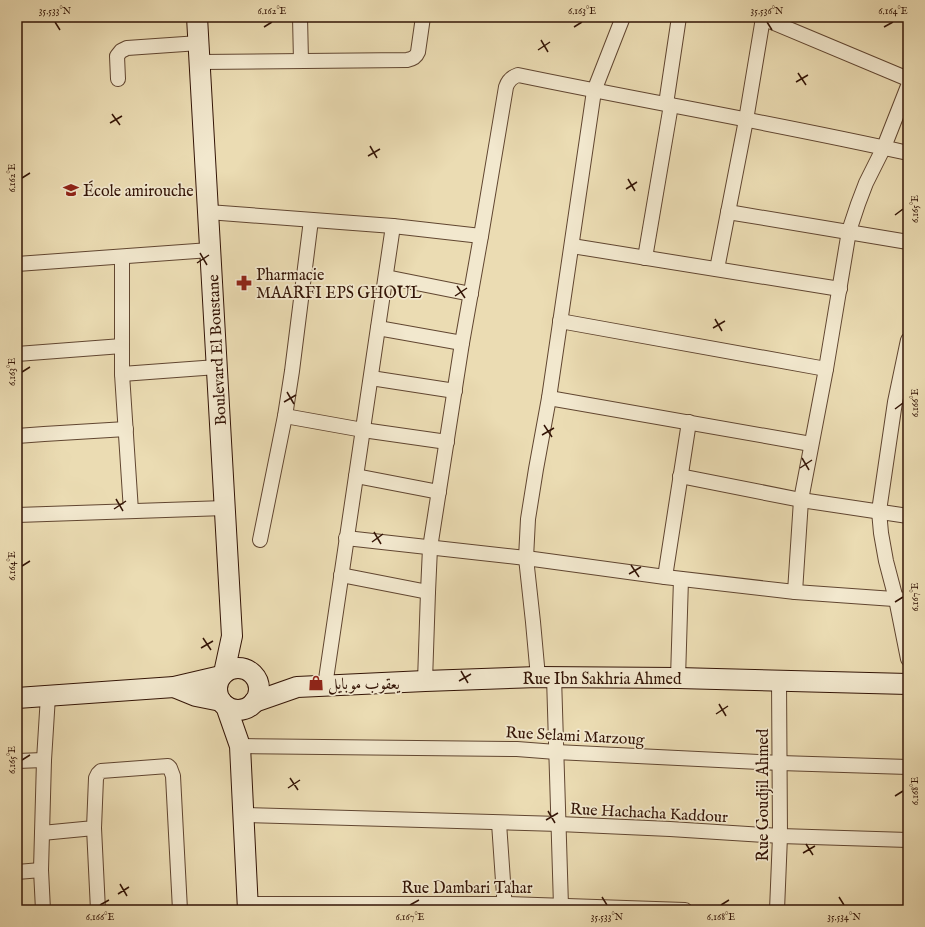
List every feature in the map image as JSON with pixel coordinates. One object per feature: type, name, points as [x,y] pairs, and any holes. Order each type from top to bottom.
[{"type":"main road","name":"Boulevard El Boustane","points":[[197,17],[232,636]]},
{"type":"main road","points":[[232,636],[258,684],[258,695],[252,704],[240,744],[248,907]]},
{"type":"main road","points":[[232,636],[222,675],[218,682],[217,688],[218,695],[224,704],[240,744]]},
{"type":"main road","points":[[17,698],[174,687],[222,675],[226,671],[233,668],[243,669],[252,674],[297,687]]},
{"type":"main road","name":"Rue Ibn Sakhria Ahmed","points":[[297,687],[546,677],[678,678],[908,684]]},
{"type":"main road","points":[[174,687],[196,696],[224,704],[235,710],[242,709],[297,687]]},
{"type":"street","points":[[300,17],[301,61]]},
{"type":"street","points":[[118,79],[117,56],[127,48],[301,61],[407,60],[416,56],[418,52],[423,17]]},
{"type":"street","points":[[562,906],[556,752],[546,677],[526,558],[528,519],[549,398],[594,91],[623,17]]},
{"type":"street","points":[[645,258],[668,104],[679,17]]},
{"type":"street","points":[[717,269],[746,120],[762,18],[908,79]]},
{"type":"street","points":[[425,681],[430,548],[462,343],[508,82],[518,75],[908,153]]},
{"type":"street","points":[[795,592],[801,500],[826,369],[849,231],[866,183],[884,147],[908,86]]},
{"type":"street","points":[[208,212],[393,226],[482,236]]},
{"type":"street","points":[[728,212],[908,242]]},
{"type":"street","points":[[260,540],[286,416],[311,220]]},
{"type":"street","points":[[325,686],[393,226]]},
{"type":"street","points":[[572,246],[840,289]]},
{"type":"street","points":[[17,264],[210,250]]},
{"type":"street","points":[[122,257],[122,374],[131,511]]},
{"type":"street","points":[[386,277],[471,294]]},
{"type":"street","points":[[560,321],[826,369]]},
{"type":"street","points":[[378,328],[462,343]]},
{"type":"street","points":[[908,340],[895,402],[879,511],[885,554],[902,600],[908,659]]},
{"type":"street","points":[[17,354],[122,346]]},
{"type":"street","points":[[122,374],[217,367]]},
{"type":"street","points":[[370,378],[455,391]]},
{"type":"street","points":[[549,398],[811,444]]},
{"type":"street","points":[[286,416],[363,430],[447,442]]},
{"type":"street","points":[[665,577],[689,422]]},
{"type":"street","points":[[17,436],[126,429]]},
{"type":"street","points":[[356,476],[439,492]]},
{"type":"street","points":[[680,476],[801,500],[908,516]]},
{"type":"street","points":[[17,515],[225,508]]},
{"type":"street","points":[[346,538],[526,558],[665,577],[795,592],[902,600]]},
{"type":"street","points":[[341,575],[428,592]]},
{"type":"street","points":[[678,678],[681,579]]},
{"type":"street","name":"Rue Goudjil Ahmed","points":[[777,910],[780,836],[779,680]]},
{"type":"street","points":[[43,910],[41,870],[44,760],[48,696]]},
{"type":"street","name":"Rue Selami Marzoug","points":[[240,744],[517,749],[780,763],[908,767]]},
{"type":"street","points":[[17,761],[44,760]]},
{"type":"street","points":[[98,910],[94,828],[96,778],[98,774],[104,770],[168,766],[173,776],[180,910]]},
{"type":"street","name":"Rue Hachacha Kaddour","points":[[244,815],[559,824],[780,836],[908,840]]},
{"type":"street","points":[[499,823],[505,907]]},
{"type":"street","points":[[42,833],[94,828]]},
{"type":"street","points":[[17,872],[41,870]]},
{"type":"street","name":"Rue Dambari Tahar","points":[[248,907],[562,906],[685,910]]},
{"type":"place","name":"École amirouche","points":[[71,190]]},
{"type":"place","name":"Pharmacie MAARFI EPS GHOUL","points":[[244,283]]},
{"type":"place","name":"يعقوب موبايل","points":[[316,683]]}]
